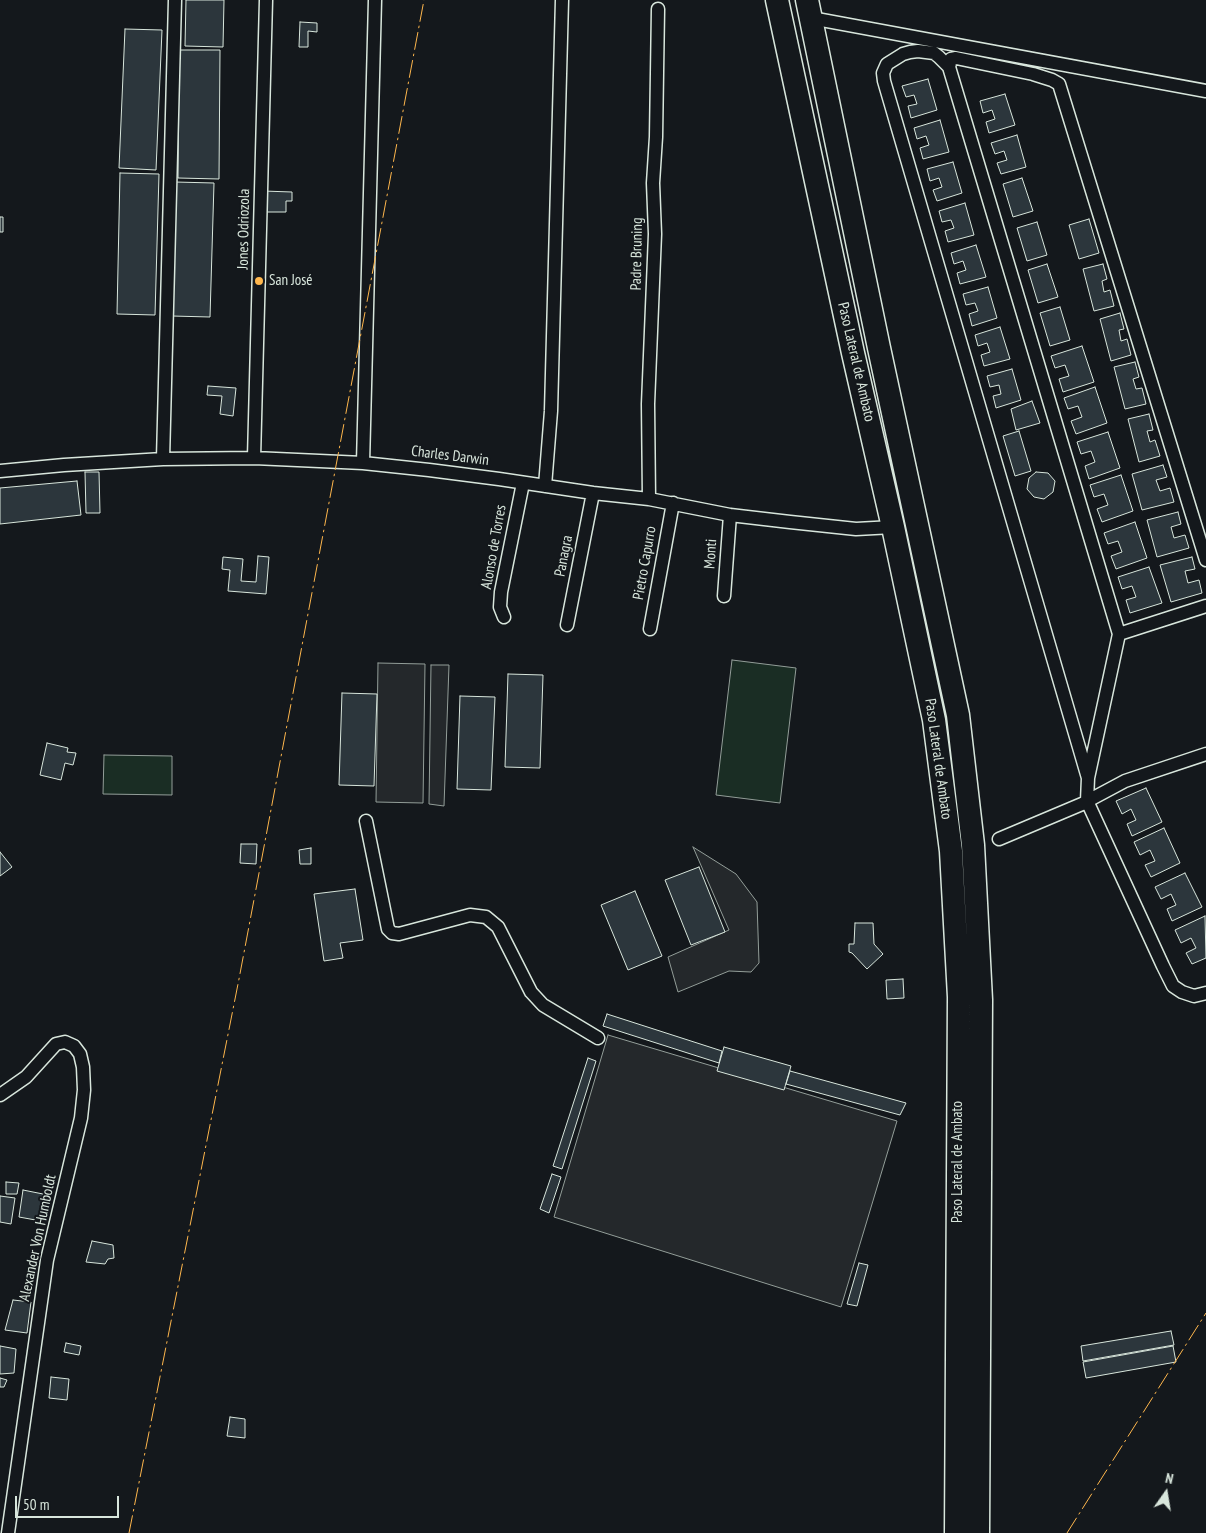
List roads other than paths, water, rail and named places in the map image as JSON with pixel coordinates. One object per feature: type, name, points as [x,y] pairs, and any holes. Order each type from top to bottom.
[{"type":"highway","name":"Paso Lateral de Ambato","points":[[778,0],[934,720],[951,850],[958,997],[956,1533]]},
{"type":"highway","name":"Paso Lateral de Ambato","points":[[809,9],[879,348],[958,715],[973,845],[981,1000],[978,1533]]},
{"type":"highway","points":[[853,353],[879,348]]},
{"type":"street","points":[[163,459],[176,0]]},
{"type":"street","name":"Jones Odriozola","points":[[254,458],[266,0]]},
{"type":"street","points":[[362,464],[375,0]]},
{"type":"street","points":[[545,486],[551,411],[562,0]]},
{"type":"street","name":"Padre Bruning","points":[[649,499],[648,404],[656,234],[653,183],[656,136],[658,9]]},
{"type":"street","points":[[809,9],[1206,91]]},
{"type":"street","points":[[1088,778],[884,81],[883,73],[887,64],[910,52],[934,53],[949,67],[1119,634],[1088,778],[1087,801],[1173,986],[1182,992],[1194,996],[1206,994]]},
{"type":"street","points":[[949,67],[951,60],[956,58],[1033,74],[1058,84],[1206,560]]},
{"type":"street","name":"Charles Darwin","points":[[0,471],[163,459],[254,458],[362,464],[499,478],[593,493],[649,499],[730,515],[856,529],[893,527]]},
{"type":"street","name":"Alonso de Torres","points":[[504,617],[500,607],[501,592],[522,483]]},
{"type":"street","name":"Panagra","points":[[566,625],[593,493]]},
{"type":"street","name":"Pietro Capurro","points":[[650,629],[673,503]]},
{"type":"street","name":"Monti","points":[[724,596],[730,515]]},
{"type":"street","points":[[1119,634],[1206,606]]},
{"type":"street","points":[[998,839],[1087,801],[1125,782],[1206,754]]},
{"type":"street","points":[[366,821],[388,929],[392,933],[399,934],[470,915],[486,917],[498,927],[531,992],[543,1005],[598,1038]]},
{"type":"street","name":"Alexander Von Humboldt","points":[[0,1095],[26,1077],[56,1044],[65,1042],[74,1046],[80,1054],[84,1082],[81,1118],[47,1260],[8,1533]]},
{"type":"place","name":"San José","points":[[259,281]]}]
